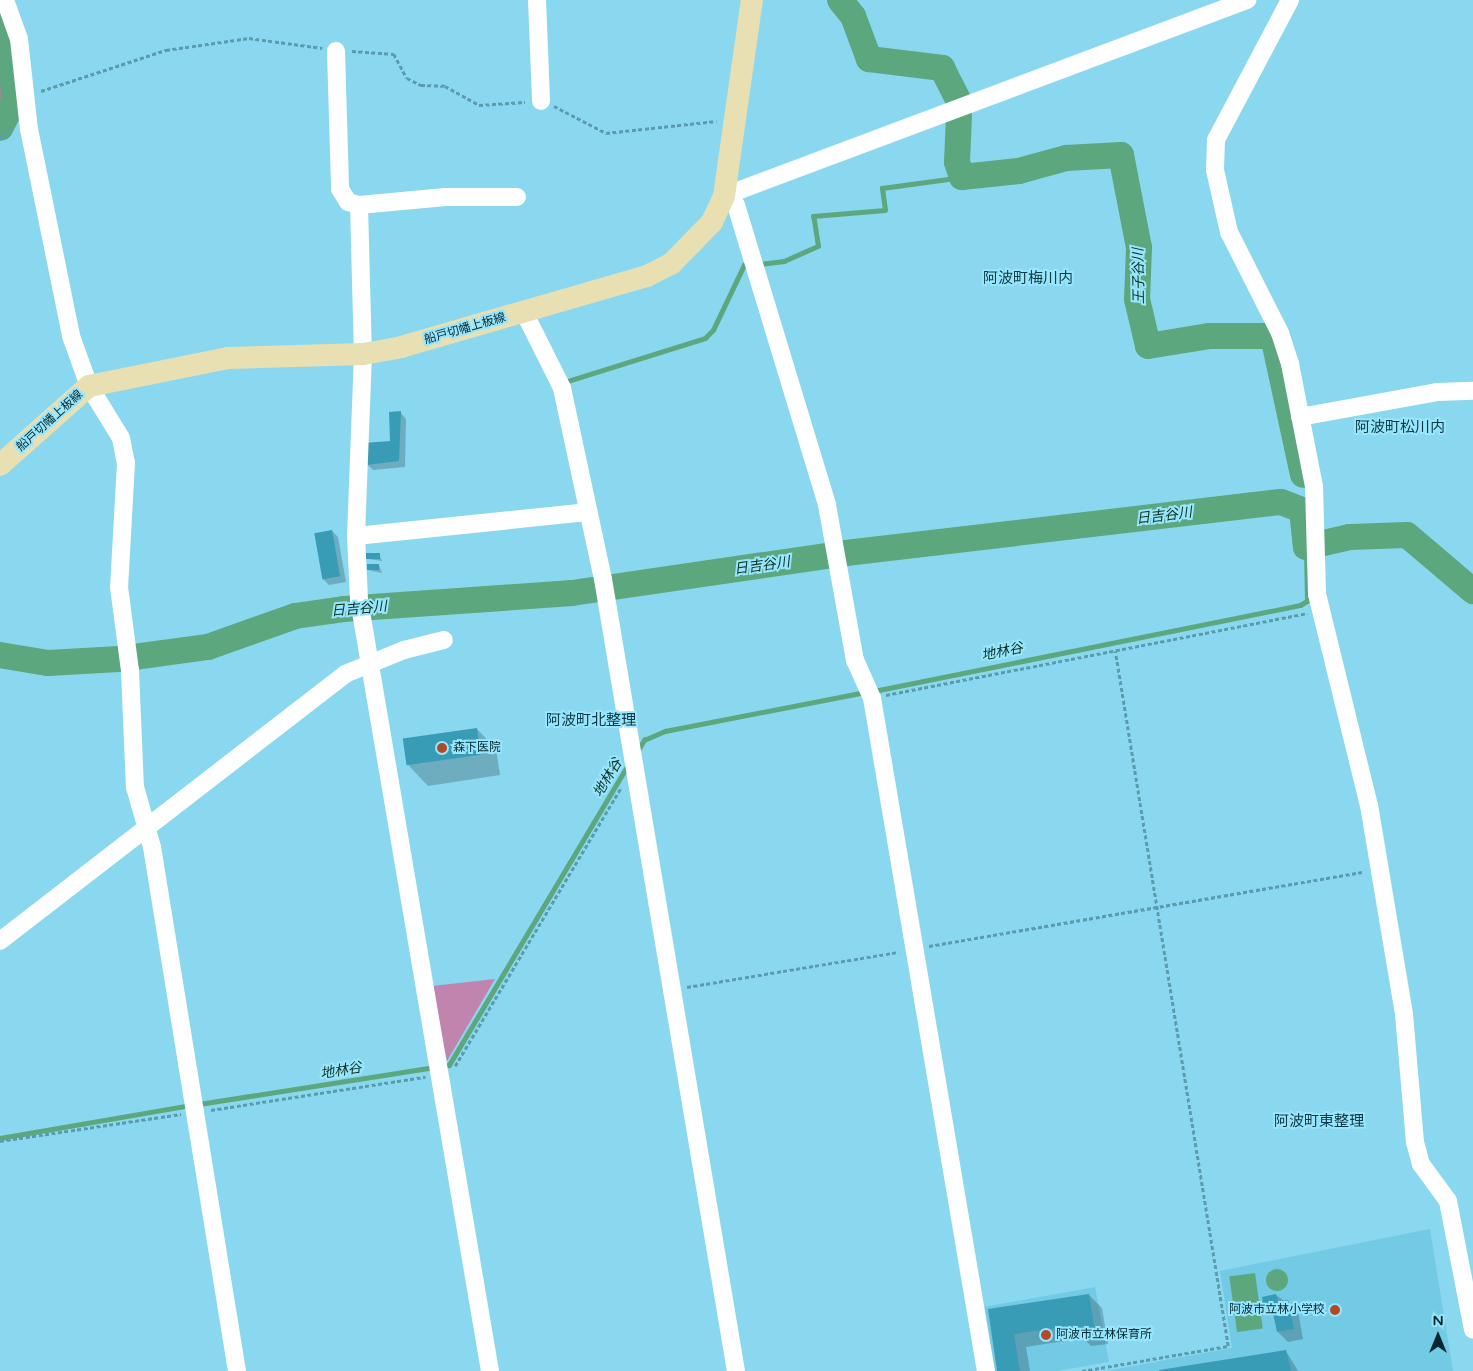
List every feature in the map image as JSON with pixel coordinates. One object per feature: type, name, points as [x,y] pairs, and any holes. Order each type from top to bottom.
[{"type":"main road","name":"船戸切幡上板線","points":[[0,465],[89,386],[174,365],[228,358],[362,354],[524,312],[647,276],[672,263],[712,222],[724,196],[733,120],[752,0]]},
{"type":"street","points":[[5,0],[19,38],[27,99],[59,289],[89,386],[121,438],[126,463],[119,587],[130,670],[135,787],[145,828],[195,1107],[237,1371]]},
{"type":"street","points":[[537,0],[540,101]]},
{"type":"street","points":[[724,196],[1247,0]]},
{"type":"street","points":[[1290,0],[1216,140],[1215,170],[1229,232],[1280,333],[1300,417],[1315,503],[1321,610],[1369,805],[1404,1014],[1416,1142],[1421,1164],[1448,1201],[1473,1330]]},
{"type":"street","points":[[336,51],[340,189],[348,202],[359,205],[446,197],[517,197]]},
{"type":"street","points":[[724,196],[736,205],[838,553],[855,660],[869,693],[915,949],[986,1371]]},
{"type":"street","points":[[359,205],[362,354],[356,536],[360,607],[373,662],[490,1371]]},
{"type":"street","points":[[524,312],[562,388],[587,512],[605,587],[736,1371]]},
{"type":"street","points":[[1300,417],[1437,392],[1473,391]]},
{"type":"street","points":[[356,536],[587,512]]},
{"type":"street","points":[[0,941],[345,674],[373,662],[444,640]]},
{"type":"path","points":[[27,99],[46,88],[166,50],[249,38],[336,51],[394,54],[407,78],[421,85],[445,86],[478,105],[540,101],[606,133],[733,120]]},
{"type":"path","points":[[869,693],[1115,651],[1321,610]]},
{"type":"path","points":[[1082,1371],[1228,1346],[1158,906],[1115,651]]},
{"type":"path","points":[[0,1141],[195,1107],[441,1069],[451,1071],[628,776],[635,760]]},
{"type":"path","points":[[673,989],[1380,869]]},
{"type":"shaded area","points":[[0,42],[10,97],[0,120]]},
{"type":"shaded area","points":[[495,979],[447,1061],[432,986]]},
{"type":"shaded area","name":"阿波市立林小学校","points":[[1430,1229],[1453,1371],[1105,1371],[1232,1348],[1220,1271]]},
{"type":"shaded area","points":[[1277,1269],[1285,1272],[1288,1280],[1285,1288],[1277,1291],[1269,1288],[1266,1280],[1269,1272]]},
{"type":"shaded area","points":[[1255,1273],[1263,1328],[1237,1332],[1229,1277]]},
{"type":"shaded area","name":"阿波市立林保育所","points":[[1095,1287],[1109,1362],[1058,1371],[994,1371],[984,1307]]},
{"type":"building","points":[[401,411],[399,461],[366,465],[364,443],[390,441],[389,412]]},
{"type":"building","points":[[332,530],[340,576],[322,579],[314,533]]},
{"type":"building","points":[[366,553],[380,553],[380,559],[366,559]]},
{"type":"building","points":[[367,564],[379,564],[379,570],[367,570]]},
{"type":"building","points":[[477,728],[481,755],[406,765],[403,738]]},
{"type":"building","points":[[1089,1294],[1095,1331],[1077,1333],[1076,1325],[1014,1334],[1020,1371],[997,1371],[988,1309]]},
{"type":"building","points":[[1276,1294],[1278,1302],[1288,1300],[1294,1329],[1277,1332],[1271,1304],[1263,1306],[1262,1297]]},
{"type":"building","points":[[1286,1350],[1291,1371],[1159,1371],[1159,1370]]},
{"type":"waterway","name":"王子谷川","points":[[840,0],[853,16],[869,59],[942,68],[957,98]]},
{"type":"waterway","name":"日吉谷川","points":[[0,26],[12,61],[14,101],[0,128]]},
{"type":"waterway","name":"王子谷川","points":[[959,116],[957,162],[962,177],[1019,171],[1066,158],[1121,155],[1139,248],[1137,299],[1148,346],[1210,336],[1273,336],[1303,475]]},
{"type":"waterway","points":[[760,264],[784,261],[818,246],[813,216],[885,210],[882,188],[962,177]]},
{"type":"waterway","points":[[565,382],[705,338],[713,330],[744,265],[749,265]]},
{"type":"waterway","name":"日吉谷川","points":[[0,655],[48,663],[119,659],[208,647],[295,616],[344,609],[572,593],[846,553],[1281,502],[1302,510],[1306,547],[1350,537],[1407,535],[1473,591]]},
{"type":"waterway","name":"地林谷","points":[[874,691],[1300,605],[1307,601],[1306,547]]},
{"type":"waterway","name":"地林谷","points":[[638,750],[644,740],[665,731],[866,692]]},
{"type":"waterway","name":"地林谷","points":[[443,1066],[449,1065],[628,765]]},
{"type":"waterway","name":"地林谷","points":[[199,1104],[436,1067]]},
{"type":"waterway","name":"地林谷","points":[[0,1138],[191,1105]]},
{"type":"place","name":"森下医院","points":[[442,748]]},
{"type":"place","name":"阿波市立林小学校","points":[[1335,1310]]},
{"type":"place","name":"阿波市立林保育所","points":[[1046,1335]]},
{"type":"district","name":"阿波町梅川内","points":[[1028,279]]},
{"type":"district","name":"阿波町松川内","points":[[1400,428]]},
{"type":"district","name":"阿波町北整理","points":[[591,721]]},
{"type":"district","name":"阿波町東整理","points":[[1319,1122]]}]
